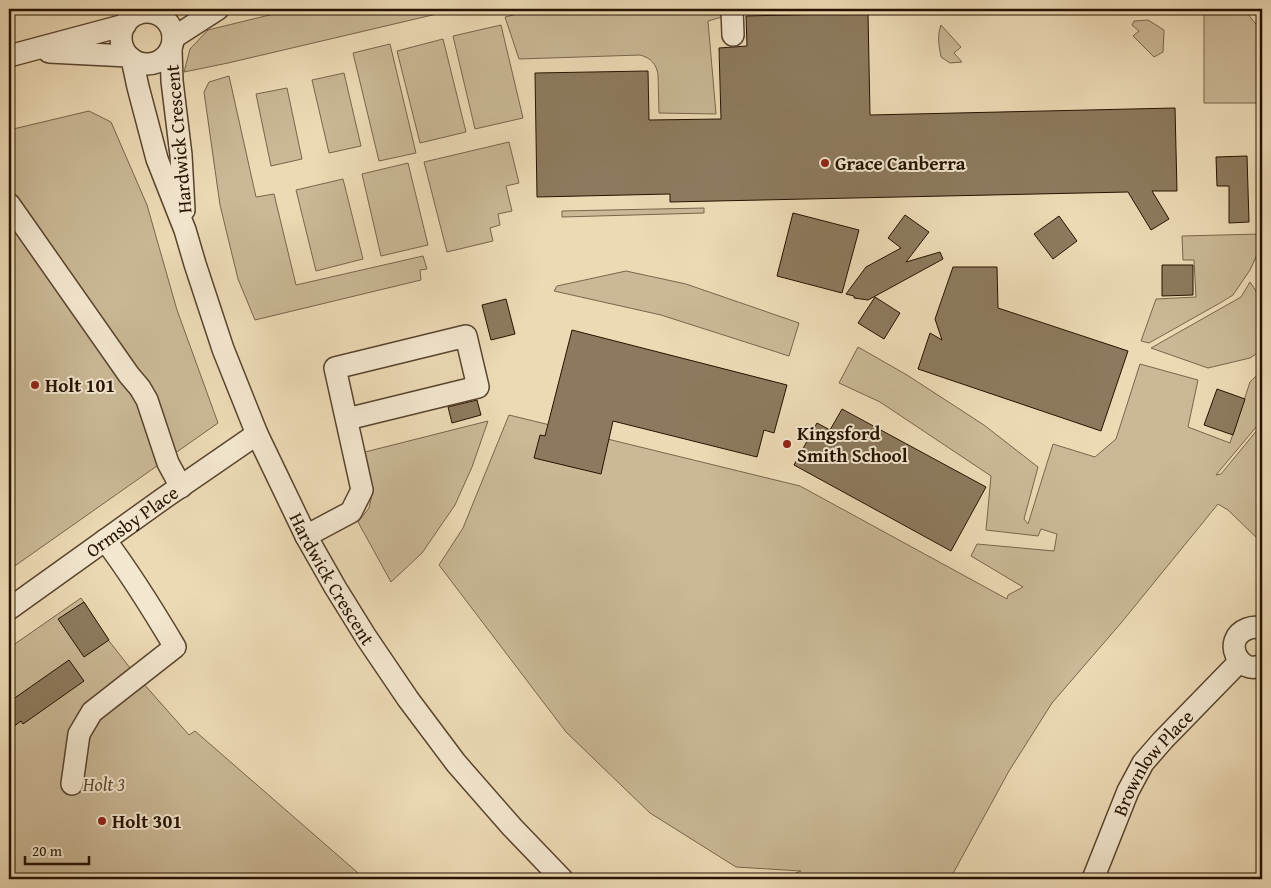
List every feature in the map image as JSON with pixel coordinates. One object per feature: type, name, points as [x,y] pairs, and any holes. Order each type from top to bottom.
[{"type":"street","points":[[161,16],[213,9]]},
{"type":"street","points":[[19,53],[130,58],[143,64],[154,63],[164,58],[172,44],[218,9]]},
{"type":"street","points":[[732,9],[733,36]]},
{"type":"street","points":[[130,58],[122,45],[121,37],[127,21],[134,15],[143,12],[161,16],[168,22],[172,30],[172,44]]},
{"type":"street","points":[[19,53],[125,25]]},
{"type":"street","name":"Hardwick Crescent","points":[[172,44],[172,81],[181,155],[185,230]]},
{"type":"street","name":"Hardwick Crescent","points":[[130,58],[157,159],[185,230],[223,349],[257,434],[306,536],[366,638],[408,699],[456,762],[512,827],[562,879]]},
{"type":"street","points":[[9,204],[140,388],[147,400],[168,463],[182,486]]},
{"type":"street","points":[[306,536],[351,512],[362,490],[335,368],[466,336],[478,387],[347,419]]},
{"type":"street","name":"Ormsby Place","points":[[9,609],[257,434]]},
{"type":"street","points":[[72,784],[79,734],[92,712],[175,647],[142,592],[105,540]]},
{"type":"street","points":[[1262,629],[1249,628],[1240,632],[1234,642],[1234,652],[1239,662],[1248,667],[1259,667],[1262,665]]},
{"type":"street","name":"Brownlow Place","points":[[1092,879],[1128,790],[1143,762],[1239,662]]},
{"type":"green space","points":[[294,9],[458,9],[184,72],[190,49],[208,30]]},
{"type":"green space","points":[[537,9],[722,9],[722,17],[708,21],[716,114],[659,113],[657,70],[654,64],[644,56],[519,59],[505,17]]},
{"type":"green space","points":[[1204,9],[1244,9],[1262,32],[1262,103],[1204,103]]},
{"type":"green space","points":[[1148,20],[1164,30],[1163,52],[1154,57],[1133,36],[1139,31],[1132,25],[1134,21]]},
{"type":"green space","points":[[501,25],[523,118],[475,129],[453,36]]},
{"type":"green space","points":[[941,25],[961,47],[954,53],[962,62],[950,63],[941,57],[939,37]]},
{"type":"green space","points":[[443,39],[466,132],[420,143],[397,51]]},
{"type":"green space","points":[[390,44],[416,153],[379,161],[353,53]]},
{"type":"green space","points":[[344,73],[361,146],[329,153],[312,80]]},
{"type":"green space","points":[[229,76],[256,197],[274,194],[296,285],[423,256],[427,269],[420,270],[421,280],[255,320],[238,279],[220,205],[204,92],[209,82]]},
{"type":"green space","points":[[287,88],[302,159],[271,166],[256,94]]},
{"type":"green space","points":[[89,111],[111,122],[147,205],[177,310],[218,423],[9,570],[9,130]]},
{"type":"green space","points":[[509,142],[519,183],[506,186],[512,211],[498,214],[500,225],[490,228],[493,241],[447,252],[424,162]]},
{"type":"green space","points":[[408,163],[428,245],[381,256],[362,174]]},
{"type":"green space","points":[[343,179],[363,259],[316,271],[296,190]]},
{"type":"green space","points":[[704,208],[704,213],[562,217],[562,211]]},
{"type":"green space","points":[[1261,234],[1256,257],[1250,270],[1233,295],[1149,343],[1141,341],[1156,299],[1196,297],[1194,260],[1183,260],[1182,236]]},
{"type":"green space","points":[[626,271],[686,284],[799,323],[789,356],[661,315],[554,291],[557,286]]},
{"type":"green space","points":[[1250,282],[1262,300],[1262,350],[1250,358],[1208,368],[1151,348],[1241,297]]},
{"type":"green space","points":[[858,347],[907,375],[984,425],[1038,467],[1024,519],[1028,524],[1053,444],[1095,457],[1116,439],[1140,364],[1198,380],[1188,427],[1230,443],[1250,382],[1262,370],[1262,420],[1216,475],[1221,474],[1262,424],[1262,543],[1228,510],[1218,504],[1121,623],[1052,703],[1009,771],[950,879],[784,879],[801,871],[736,867],[650,813],[566,732],[439,565],[463,528],[509,415],[800,486],[1007,599],[1008,595],[1023,587],[971,556],[977,544],[1054,551],[1057,534],[1041,529],[1038,536],[986,530],[991,476],[880,402],[839,383]]},
{"type":"green space","points":[[488,421],[472,467],[455,505],[422,553],[391,582],[358,522],[369,508],[373,490],[365,452]]},
{"type":"green space","name":"Holt 3","points":[[81,598],[109,641],[134,673],[189,735],[195,731],[365,879],[9,879],[9,648]]},
{"type":"building","points":[[868,13],[870,115],[1175,108],[1177,191],[1152,191],[1169,219],[1151,230],[1128,192],[670,202],[670,194],[537,197],[535,73],[648,71],[649,120],[721,119],[719,48],[747,46],[746,16]]},
{"type":"building","points":[[1247,156],[1249,222],[1229,223],[1229,186],[1217,186],[1216,157]]},
{"type":"building","points":[[793,213],[859,230],[842,293],[777,276]]},
{"type":"building","points":[[905,215],[929,232],[906,262],[940,252],[943,259],[868,300],[854,298],[854,296],[846,294],[866,267],[901,248],[888,238]]},
{"type":"building","points":[[1059,216],[1077,241],[1053,259],[1034,234]]},
{"type":"building","points":[[1162,265],[1193,265],[1193,295],[1162,296]]},
{"type":"building","points":[[953,267],[997,267],[998,308],[1128,351],[1101,431],[918,369],[930,333],[942,340],[935,319]]},
{"type":"building","points":[[875,297],[900,313],[884,339],[858,323]]},
{"type":"building","points":[[506,299],[515,334],[491,340],[482,305]]},
{"type":"building","points":[[572,330],[787,385],[774,433],[764,430],[757,457],[613,421],[601,474],[534,458],[540,435],[545,436]]},
{"type":"building","points":[[1217,389],[1245,399],[1233,435],[1204,425]]},
{"type":"building","points":[[477,400],[481,415],[452,423],[448,407]]},
{"type":"building","points":[[842,409],[986,487],[951,551],[794,465],[817,423],[830,430]]},
{"type":"building","points":[[84,602],[109,640],[84,657],[58,619]]},
{"type":"building","points":[[69,660],[84,681],[23,724],[21,721],[9,730],[9,702]]},
{"type":"place","name":"Grace Canberra","points":[[825,163]]},
{"type":"place","name":"Holt 101","points":[[35,385]]},
{"type":"place","name":"Kingsford Smith School","points":[[787,444]]},
{"type":"place","name":"Holt 301","points":[[102,821]]}]
